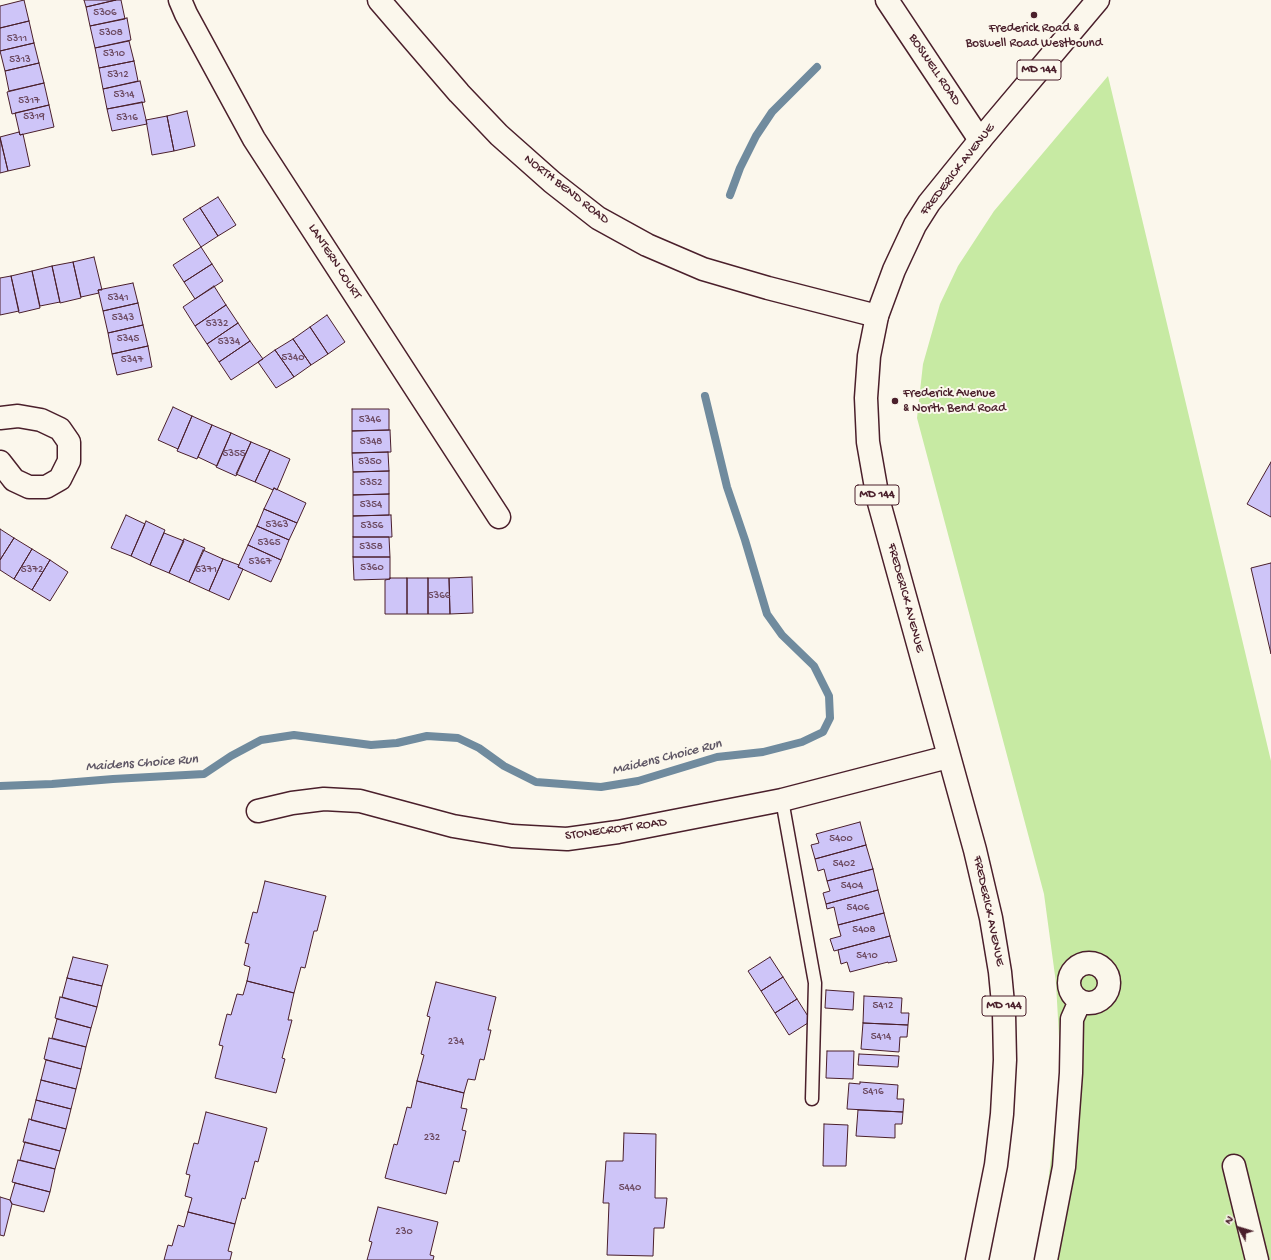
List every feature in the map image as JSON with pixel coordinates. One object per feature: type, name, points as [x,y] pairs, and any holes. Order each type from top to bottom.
[{"type":"street","name":"LANTERN COURT","points":[[180,0],[186,14],[254,140],[499,517]]},
{"type":"street","name":"NORTH BEND ROAD","points":[[379,0],[458,93],[500,135],[552,182],[598,218],[647,246],[704,269],[768,288],[877,316]]},
{"type":"street","name":"BOSWELL ROAD","points":[[887,0],[980,140]]},
{"type":"street","name":"FREDERICK AVENUE","points":[[977,1260],[996,1165],[1002,1114],[1005,1060],[1004,1014],[1000,972],[975,850],[948,757],[878,499],[868,442],[866,398],[869,356],[877,316],[894,270],[915,225],[938,191],[1098,0]]},
{"type":"street","points":[[0,418],[18,416],[41,420],[60,429],[69,442],[69,460],[60,479],[46,487],[29,487],[14,480],[0,462]]},
{"type":"street","name":"STONECROFT ROAD","points":[[258,811],[292,803],[324,799],[360,801],[453,826],[512,836],[567,839],[618,832],[782,800],[948,757]]},
{"type":"street","points":[[1046,1260],[1064,1167],[1071,1074],[1072,1019],[1080,1001]]},
{"type":"street","points":[[1234,1166],[1257,1260]]},
{"type":"lane","points":[[782,800],[815,983],[812,1099]]},
{"type":"green space","points":[[1108,76],[1271,761],[1271,1260],[1036,1260],[1044,1218],[1061,1073],[1056,983],[1044,894],[917,418],[923,364],[940,304],[958,266],[994,211]]},
{"type":"building","points":[[24,0],[29,21],[0,28],[0,6]]},
{"type":"building","points":[[84,0],[116,0],[86,7]]},
{"type":"building","points":[[121,0],[125,19],[90,26],[86,7]]},
{"type":"building","points":[[127,18],[131,40],[95,48],[90,26]]},
{"type":"building","points":[[29,21],[34,43],[0,51],[0,28]]},
{"type":"building","points":[[129,41],[134,61],[99,68],[95,48]]},
{"type":"building","points":[[34,43],[39,63],[5,71],[0,51]]},
{"type":"building","points":[[134,61],[138,81],[103,89],[99,68]]},
{"type":"building","points":[[39,63],[44,83],[9,91],[5,71]]},
{"type":"building","points":[[140,81],[145,102],[107,109],[103,89]]},
{"type":"building","points":[[44,83],[49,105],[12,114],[7,92]]},
{"type":"building","points":[[142,102],[147,124],[112,131],[107,109]]},
{"type":"building","points":[[49,105],[54,127],[20,135],[15,113]]},
{"type":"building","points":[[187,111],[195,146],[174,151],[167,116]]},
{"type":"building","points":[[167,116],[174,151],[152,155],[146,120]]},
{"type":"building","points":[[19,132],[20,135],[23,134],[30,166],[8,171],[0,137]]},
{"type":"building","points":[[0,138],[8,171],[0,173]]},
{"type":"building","points":[[218,197],[236,225],[218,236],[200,208]]},
{"type":"building","points":[[200,208],[218,236],[201,247],[183,219]]},
{"type":"building","points":[[201,247],[212,264],[184,282],[173,265]]},
{"type":"building","points":[[94,257],[102,290],[98,290],[99,293],[81,297],[73,262]]},
{"type":"building","points":[[73,262],[81,298],[60,303],[52,266]]},
{"type":"building","points":[[212,264],[223,281],[195,299],[184,282]]},
{"type":"building","points":[[52,266],[60,302],[40,306],[32,271]]},
{"type":"building","points":[[32,271],[40,308],[19,313],[11,276]]},
{"type":"building","points":[[11,276],[19,311],[0,315],[0,278]]},
{"type":"building","points":[[133,283],[138,303],[103,311],[98,290]]},
{"type":"building","points":[[214,286],[226,305],[195,326],[183,307]]},
{"type":"building","points":[[138,303],[143,325],[108,333],[103,311]]},
{"type":"building","points":[[226,305],[238,323],[207,344],[195,326]]},
{"type":"building","points":[[327,315],[345,342],[328,354],[310,327]]},
{"type":"building","points":[[238,323],[250,341],[219,362],[207,344]]},
{"type":"building","points":[[143,325],[148,346],[112,354],[108,333]]},
{"type":"building","points":[[310,327],[328,354],[311,365],[293,339]]},
{"type":"building","points":[[293,339],[311,365],[294,377],[275,350]]},
{"type":"building","points":[[250,341],[263,359],[231,380],[219,362]]},
{"type":"building","points":[[148,346],[152,367],[117,375],[112,354]]},
{"type":"building","points":[[275,350],[294,377],[276,388],[258,362]]},
{"type":"building","points":[[173,407],[192,416],[178,449],[158,440]]},
{"type":"building","points":[[352,409],[389,409],[389,430],[352,431]]},
{"type":"building","points":[[192,416],[212,425],[197,459],[177,451]]},
{"type":"building","points":[[212,425],[231,433],[217,466],[198,457]]},
{"type":"building","points":[[390,430],[391,452],[352,453],[352,431]]},
{"type":"building","points":[[231,433],[251,442],[236,476],[216,467]]},
{"type":"building","points":[[251,442],[270,450],[255,482],[236,474]]},
{"type":"building","points":[[270,450],[290,459],[277,490],[274,488],[273,490],[255,482]]},
{"type":"building","points":[[388,452],[389,471],[353,472],[352,453]]},
{"type":"building","points":[[1271,462],[1271,517],[1247,504]]},
{"type":"building","points":[[389,471],[389,494],[353,495],[353,472]]},
{"type":"building","points":[[274,488],[306,503],[297,523],[264,509]]},
{"type":"building","points":[[389,494],[389,515],[353,516],[353,495]]},
{"type":"building","points":[[264,509],[297,523],[289,540],[257,526]]},
{"type":"building","points":[[126,515],[145,524],[131,556],[111,548]]},
{"type":"building","points":[[391,515],[392,537],[353,537],[353,516]]},
{"type":"building","points":[[146,521],[165,530],[150,565],[131,556]]},
{"type":"building","points":[[257,526],[289,540],[281,560],[248,545]]},
{"type":"building","points":[[0,529],[14,538],[0,560]]},
{"type":"building","points":[[164,533],[184,541],[169,573],[150,565]]},
{"type":"building","points":[[353,537],[389,537],[390,557],[353,557]]},
{"type":"building","points":[[14,538],[32,549],[14,579],[0,570],[0,560]]},
{"type":"building","points":[[184,539],[205,548],[189,582],[169,573]]},
{"type":"building","points":[[248,545],[281,560],[271,582],[238,567]]},
{"type":"building","points":[[32,549],[50,560],[32,590],[14,579]]},
{"type":"building","points":[[203,550],[223,559],[209,591],[189,582]]},
{"type":"building","points":[[353,557],[390,557],[390,579],[354,580]]},
{"type":"building","points":[[223,559],[239,565],[238,567],[243,569],[229,600],[209,591]]},
{"type":"building","points":[[50,560],[68,572],[50,601],[32,590]]},
{"type":"building","points":[[1271,563],[1271,654],[1251,568]]},
{"type":"building","points":[[472,577],[473,613],[450,614],[449,578]]},
{"type":"building","points":[[390,578],[407,578],[407,614],[385,614],[385,580]]},
{"type":"building","points":[[407,578],[428,578],[428,614],[407,614]]},
{"type":"building","points":[[428,578],[449,578],[450,614],[428,614]]},
{"type":"building","points":[[860,822],[866,845],[815,859],[811,845],[819,843],[816,834]]},
{"type":"building","points":[[866,845],[873,869],[827,881],[824,869],[818,871],[815,859]]},
{"type":"building","points":[[873,869],[878,890],[826,904],[823,893],[830,891],[827,881]]},
{"type":"building","points":[[265,881],[326,896],[317,931],[314,931],[305,968],[301,967],[294,993],[247,981],[250,967],[244,965],[249,944],[245,943],[253,912],[257,913]]},
{"type":"building","points":[[878,890],[884,913],[838,925],[834,907],[827,909],[826,904]]},
{"type":"building","points":[[884,913],[890,936],[834,951],[830,939],[841,936],[838,925]]},
{"type":"building","points":[[890,936],[897,961],[850,972],[847,962],[841,964],[838,950]]},
{"type":"building","points":[[73,957],[108,965],[102,986],[67,978]]},
{"type":"building","points":[[770,957],[783,977],[761,991],[748,971]]},
{"type":"building","points":[[783,977],[797,999],[775,1013],[761,991]]},
{"type":"building","points":[[67,978],[102,986],[97,1007],[62,997]]},
{"type":"building","points":[[247,981],[294,993],[288,1020],[292,1020],[282,1058],[285,1059],[276,1093],[215,1078],[223,1046],[219,1045],[227,1014],[231,1015],[237,994],[243,995]]},
{"type":"building","points":[[436,982],[496,997],[488,1030],[491,1030],[484,1060],[480,1059],[475,1080],[468,1079],[464,1093],[417,1081],[424,1055],[421,1054],[430,1017],[427,1016]]},
{"type":"building","points":[[826,990],[854,992],[853,1010],[825,1008]]},
{"type":"building","points":[[864,996],[902,998],[901,1013],[909,1013],[908,1025],[863,1023]]},
{"type":"building","points":[[60,997],[97,1007],[91,1028],[55,1018]]},
{"type":"building","points":[[797,999],[811,1021],[789,1035],[775,1013]]},
{"type":"building","points":[[57,1019],[91,1028],[86,1047],[52,1038]]},
{"type":"building","points":[[863,1023],[908,1025],[907,1037],[900,1037],[899,1052],[861,1049]]},
{"type":"building","points":[[49,1038],[86,1047],[81,1069],[44,1059]]},
{"type":"building","points":[[827,1051],[854,1051],[853,1079],[826,1078]]},
{"type":"building","points":[[859,1054],[899,1056],[898,1067],[858,1065]]},
{"type":"building","points":[[46,1060],[81,1069],[76,1089],[41,1080]]},
{"type":"building","points":[[41,1080],[76,1089],[71,1109],[36,1100]]},
{"type":"building","points":[[417,1081],[464,1093],[461,1108],[467,1109],[462,1130],[466,1131],[459,1162],[454,1161],[446,1194],[385,1178],[394,1144],[397,1145],[407,1107],[411,1108]]},
{"type":"building","points":[[860,1082],[898,1085],[897,1099],[904,1099],[903,1112],[847,1109],[849,1083],[860,1084]]},
{"type":"building","points":[[36,1100],[71,1109],[66,1129],[31,1120]]},
{"type":"building","points":[[858,1110],[903,1112],[902,1124],[895,1124],[895,1138],[856,1136]]},
{"type":"building","points":[[206,1112],[267,1128],[258,1162],[255,1161],[245,1199],[242,1198],[235,1224],[188,1212],[192,1198],[185,1196],[190,1175],[186,1174],[194,1143],[198,1144]]},
{"type":"building","points":[[29,1119],[66,1129],[60,1151],[23,1142]]},
{"type":"building","points":[[824,1124],[848,1125],[846,1166],[823,1166]]},
{"type":"building","points":[[624,1133],[656,1134],[655,1198],[667,1198],[664,1228],[654,1228],[653,1256],[607,1255],[609,1203],[603,1203],[606,1161],[623,1161]]},
{"type":"building","points":[[25,1142],[60,1151],[55,1169],[20,1160]]},
{"type":"building","points":[[18,1160],[55,1169],[50,1192],[12,1182]]},
{"type":"building","points":[[15,1183],[50,1192],[44,1212],[12,1204],[10,1200]]},
{"type":"building","points":[[0,1197],[10,1200],[12,1204],[4,1236],[0,1235]]},
{"type":"building","points":[[378,1207],[438,1222],[430,1255],[434,1256],[433,1260],[367,1260],[372,1242],[369,1241]]},
{"type":"building","points":[[188,1212],[235,1224],[228,1251],[232,1252],[230,1260],[164,1260],[168,1245],[172,1246],[178,1225],[184,1227]]},
{"type":"waterway","name":"Maidens Choice Run","points":[[730,195],[740,168],[756,136],[772,112],[817,67]]},
{"type":"waterway","name":"Maidens Choice Run","points":[[0,786],[204,774],[231,756],[261,740],[294,735],[371,745],[397,743],[427,736],[458,738],[479,748],[504,766],[536,782],[601,787],[638,781],[717,757],[763,752],[802,742],[823,732],[830,718],[829,696],[814,666],[782,635],[767,614],[745,540],[727,487],[705,396]]},
{"type":"place","name":"Frederick Road & Boswell Road Westbound","points":[[1034,15]]},
{"type":"place","name":"Frederick Avenue & North Bend Road","points":[[895,401]]}]
